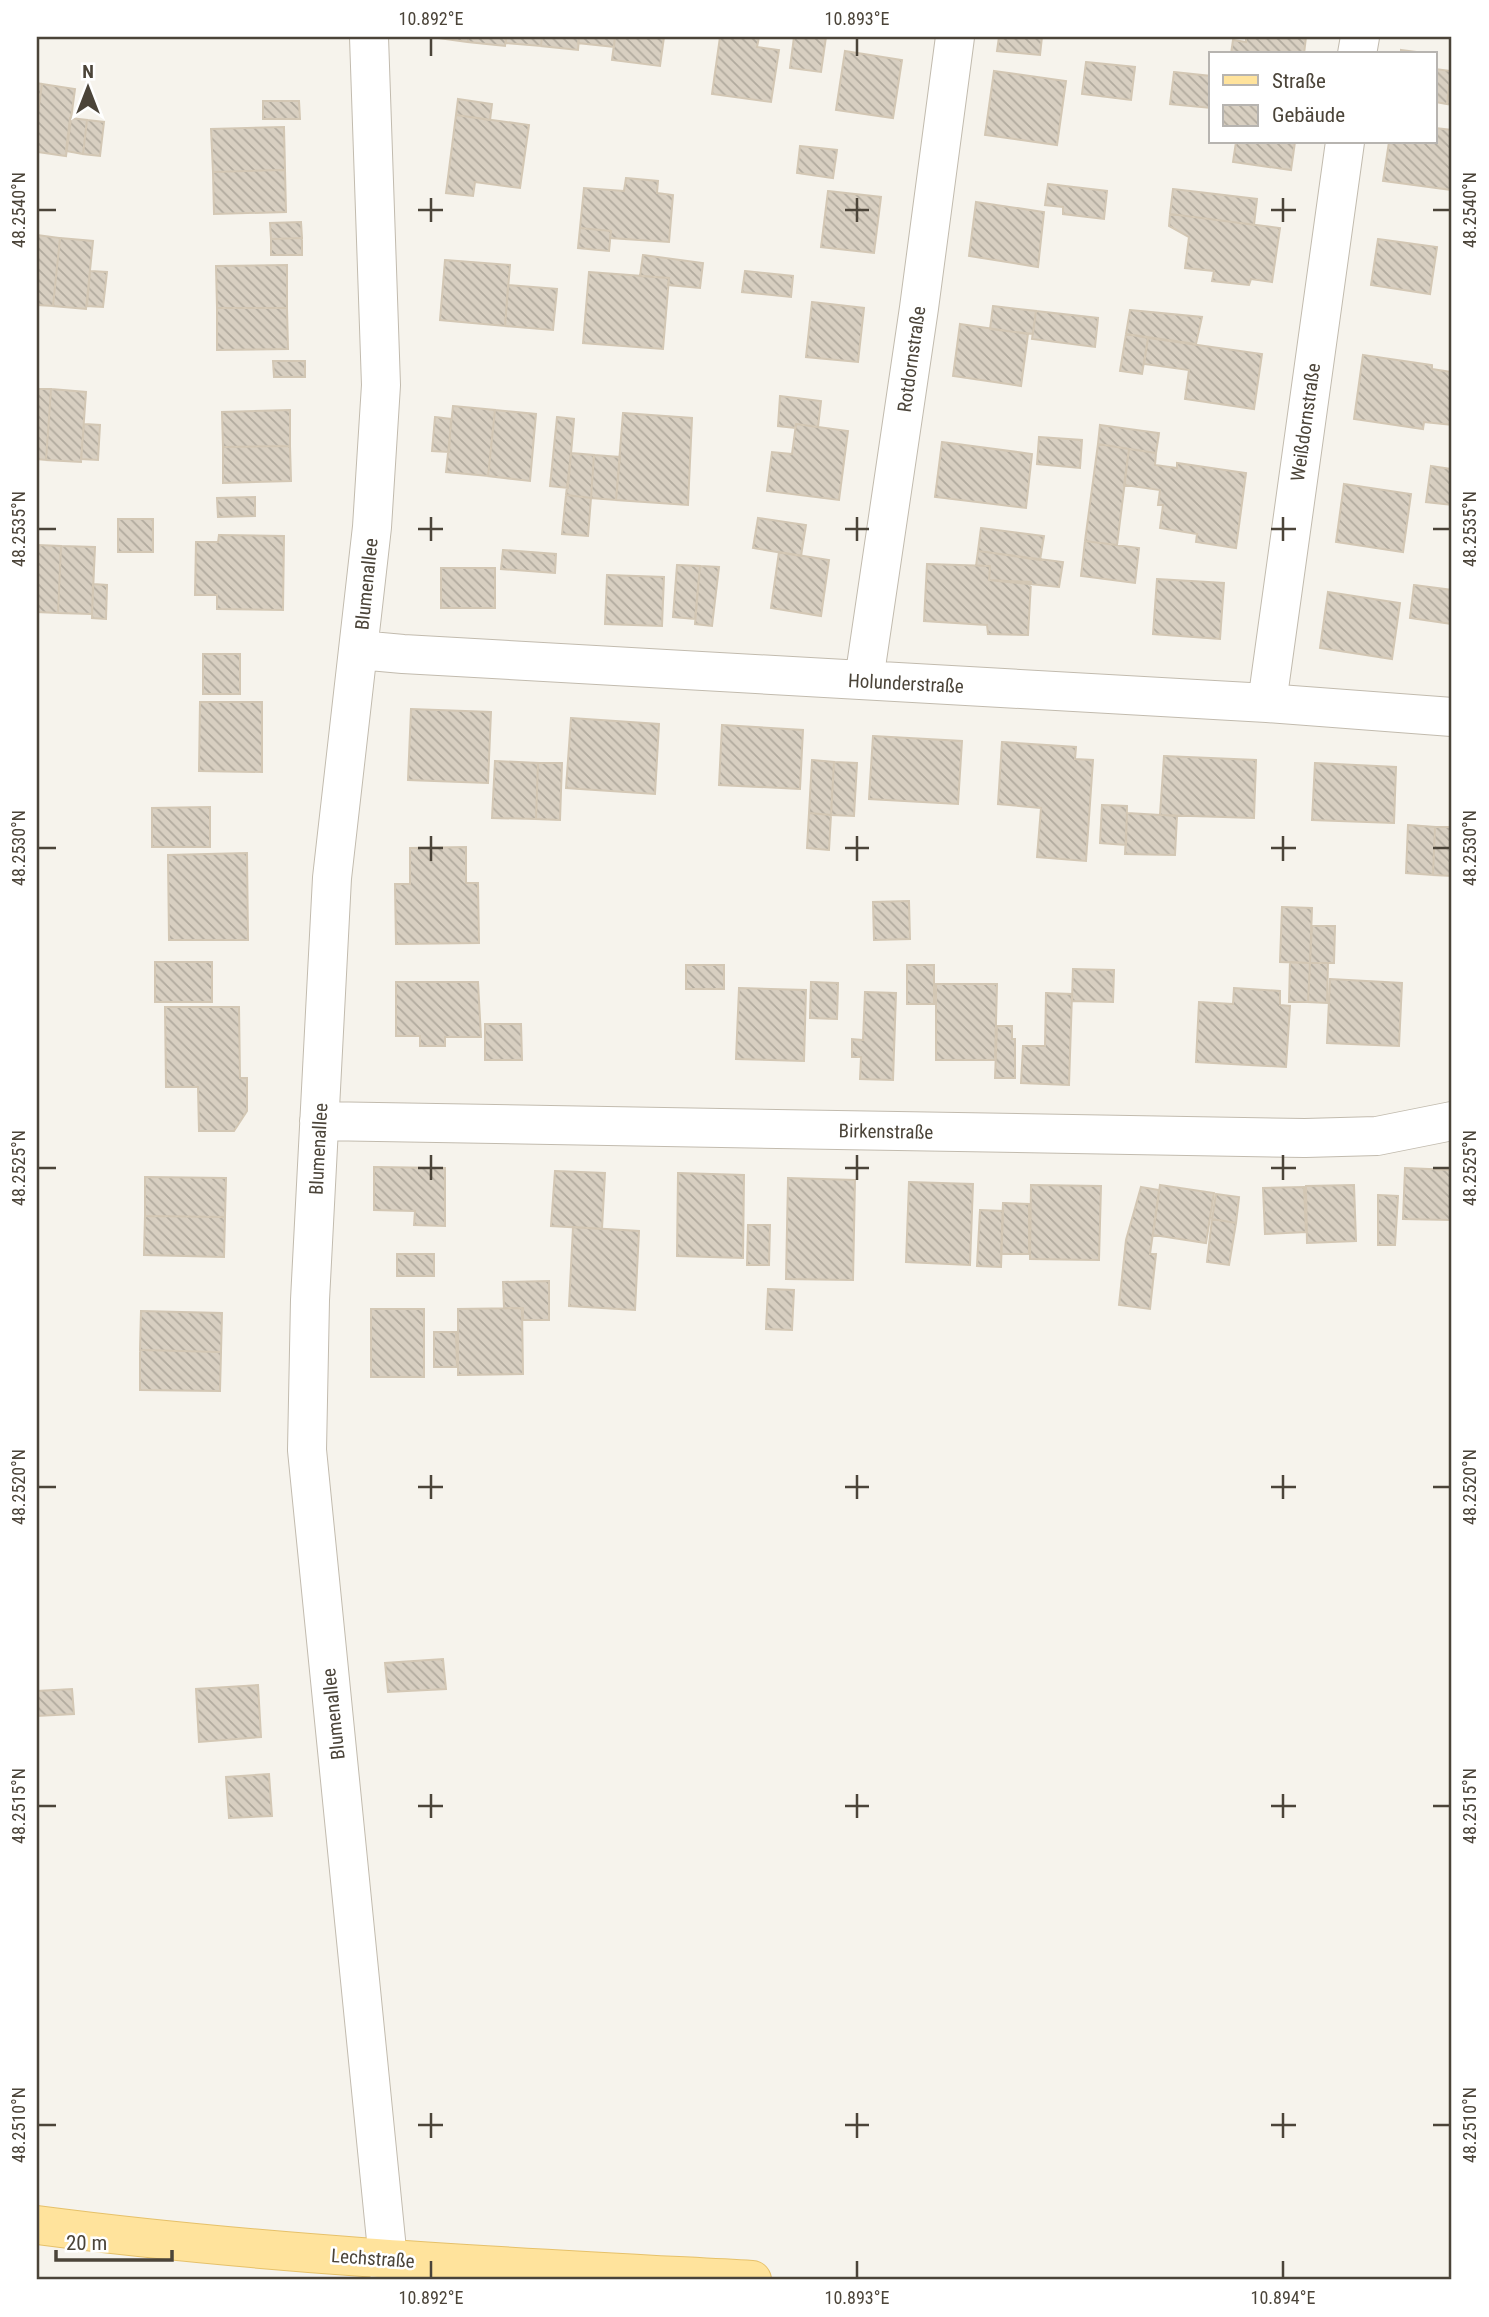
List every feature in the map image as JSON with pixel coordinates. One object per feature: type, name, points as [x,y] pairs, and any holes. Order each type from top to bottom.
[{"type":"main road","name":"Lechstraße","points":[[37,2225],[389,2270],[752,2280]]},
{"type":"street","name":"Blumenallee","points":[[369,37],[381,385],[372,527],[332,878],[310,1300],[307,1450],[389,2270]]},
{"type":"street","name":"Rotdornstraße","points":[[864,680],[919,307],[955,37]]},
{"type":"street","name":"Weißdornstraße","points":[[1267,704],[1345,144]]},
{"type":"street","name":"Holunderstraße","points":[[359,650],[1452,717]]},
{"type":"street","name":"Birkenstraße","points":[[319,1121],[1305,1138],[1377,1136],[1452,1121]]},
{"type":"building","points":[[431,37],[468,37],[468,42]]},
{"type":"building","points":[[468,37],[506,37],[505,46],[468,42]]},
{"type":"building","points":[[506,37],[542,37],[541,46],[506,43]]},
{"type":"building","points":[[542,37],[579,37],[578,50],[541,46]]},
{"type":"building","points":[[579,37],[615,37],[614,47],[578,43]]},
{"type":"building","points":[[615,37],[664,37],[660,66],[612,60]]},
{"type":"building","points":[[720,37],[759,37],[757,47],[779,50],[771,102],[712,94]]},
{"type":"building","points":[[794,37],[826,37],[821,72],[790,68]]},
{"type":"building","points":[[999,37],[1042,37],[1040,55],[997,51]]},
{"type":"building","points":[[1246,37],[1306,37],[1304,52],[1231,52],[1233,40],[1246,42]]},
{"type":"building","points":[[845,51],[902,60],[893,118],[836,110]]},
{"type":"building","points":[[1086,62],[1135,67],[1131,100],[1082,94]]},
{"type":"building","points":[[1436,69],[1451,71],[1447,104],[1436,102]]},
{"type":"building","points":[[994,71],[1066,81],[1057,145],[985,135]]},
{"type":"building","points":[[1452,71],[1452,105],[1447,104]]},
{"type":"building","points":[[1174,72],[1209,76],[1209,108],[1170,104]]},
{"type":"building","points":[[37,83],[42,84],[37,120]]},
{"type":"building","points":[[42,84],[75,89],[66,156],[37,152],[37,120]]},
{"type":"building","points":[[458,99],[492,104],[490,120],[456,115]]},
{"type":"building","points":[[263,101],[299,101],[300,119],[263,119]]},
{"type":"building","points":[[456,115],[529,125],[520,188],[475,182],[473,196],[446,193]]},
{"type":"building","points":[[70,118],[87,120],[83,154],[66,151]]},
{"type":"building","points":[[87,120],[104,122],[100,156],[83,154]]},
{"type":"building","points":[[284,127],[285,170],[213,172],[211,129]]},
{"type":"building","points":[[1436,128],[1452,130],[1452,190],[1383,181],[1389,144],[1436,144]]},
{"type":"building","points":[[1236,144],[1295,144],[1291,170],[1233,162]]},
{"type":"building","points":[[800,146],[837,150],[833,178],[797,173]]},
{"type":"building","points":[[285,170],[286,212],[214,214],[213,172]]},
{"type":"building","points":[[626,178],[658,181],[657,193],[673,195],[669,242],[610,238],[611,231],[580,228],[584,188],[624,191]]},
{"type":"building","points":[[1048,184],[1107,191],[1104,219],[1063,214],[1063,207],[1045,205]]},
{"type":"building","points":[[1173,189],[1257,199],[1254,225],[1170,214]]},
{"type":"building","points":[[828,191],[881,197],[874,253],[821,247]]},
{"type":"building","points":[[976,202],[1044,212],[1038,267],[969,256]]},
{"type":"building","points":[[1170,214],[1280,228],[1272,282],[1251,279],[1249,285],[1212,281],[1214,271],[1185,268],[1189,237],[1169,226]]},
{"type":"building","points":[[301,222],[302,238],[271,239],[270,223]]},
{"type":"building","points":[[580,228],[611,231],[609,251],[578,248]]},
{"type":"building","points":[[37,235],[60,238],[53,306],[37,305]]},
{"type":"building","points":[[60,238],[93,241],[86,309],[53,306]]},
{"type":"building","points":[[302,238],[302,255],[271,255],[271,239]]},
{"type":"building","points":[[1378,239],[1437,247],[1430,294],[1371,285]]},
{"type":"building","points":[[643,255],[703,263],[700,288],[668,285],[669,278],[640,276]]},
{"type":"building","points":[[445,260],[510,265],[505,326],[440,320]]},
{"type":"building","points":[[287,265],[287,308],[217,308],[216,266]]},
{"type":"building","points":[[90,271],[107,272],[103,307],[87,306]]},
{"type":"building","points":[[745,271],[793,276],[791,297],[742,292]]},
{"type":"building","points":[[589,272],[669,278],[663,349],[583,343]]},
{"type":"building","points":[[508,285],[557,289],[553,330],[505,326]]},
{"type":"building","points":[[812,302],[864,308],[858,362],[806,357]]},
{"type":"building","points":[[993,306],[1036,311],[1033,334],[990,329]]},
{"type":"building","points":[[217,308],[287,308],[288,349],[217,350]]},
{"type":"building","points":[[1130,310],[1202,317],[1196,344],[1126,334]]},
{"type":"building","points":[[1036,311],[1098,318],[1095,347],[1032,339]]},
{"type":"building","points":[[960,324],[1028,334],[1021,386],[953,376]]},
{"type":"building","points":[[1126,334],[1148,338],[1142,374],[1120,371]]},
{"type":"building","points":[[1148,338],[1262,354],[1254,409],[1185,399],[1189,370],[1144,364]]},
{"type":"building","points":[[1363,355],[1432,365],[1432,369],[1452,372],[1452,425],[1424,422],[1423,429],[1354,419]]},
{"type":"building","points":[[273,361],[305,361],[305,377],[274,377]]},
{"type":"building","points":[[37,389],[51,389],[46,460],[37,459]]},
{"type":"building","points":[[51,389],[86,392],[81,462],[46,460]]},
{"type":"building","points":[[780,396],[821,401],[818,427],[796,424],[795,428],[778,426]]},
{"type":"building","points":[[453,406],[495,410],[488,476],[446,472]]},
{"type":"building","points":[[290,410],[290,446],[223,447],[222,412]]},
{"type":"building","points":[[495,410],[536,414],[530,481],[488,476]]},
{"type":"building","points":[[623,413],[692,418],[688,505],[616,500]]},
{"type":"building","points":[[435,417],[451,419],[449,452],[432,451]]},
{"type":"building","points":[[557,417],[574,419],[568,488],[550,486]]},
{"type":"building","points":[[84,424],[100,425],[98,460],[81,459]]},
{"type":"building","points":[[796,424],[848,431],[839,500],[767,491],[772,452],[792,454]]},
{"type":"building","points":[[1100,425],[1159,433],[1156,453],[1098,444]]},
{"type":"building","points":[[1039,437],[1082,440],[1080,468],[1037,464]]},
{"type":"building","points":[[942,442],[1032,454],[1026,508],[935,497]]},
{"type":"building","points":[[1098,444],[1129,449],[1117,545],[1085,541]]},
{"type":"building","points":[[290,446],[291,481],[223,483],[223,447]]},
{"type":"building","points":[[1129,449],[1156,453],[1155,465],[1177,468],[1177,463],[1246,473],[1236,548],[1196,542],[1197,534],[1160,528],[1163,505],[1158,505],[1160,490],[1124,485]]},
{"type":"building","points":[[571,453],[594,455],[591,498],[566,495]]},
{"type":"building","points":[[594,455],[620,457],[616,500],[591,498]]},
{"type":"building","points":[[1431,466],[1452,469],[1452,505],[1426,502]]},
{"type":"building","points":[[1344,484],[1411,494],[1403,552],[1336,542]]},
{"type":"building","points":[[566,495],[591,498],[588,536],[562,534]]},
{"type":"building","points":[[255,497],[255,516],[218,517],[217,498]]},
{"type":"building","points":[[758,518],[806,525],[801,556],[753,548]]},
{"type":"building","points":[[118,519],[153,519],[153,552],[118,552]]},
{"type":"building","points":[[981,528],[1044,536],[1040,560],[978,551]]},
{"type":"building","points":[[219,535],[284,536],[283,610],[217,609],[217,595],[195,595],[196,542],[218,542]]},
{"type":"building","points":[[1085,541],[1139,548],[1135,583],[1081,576]]},
{"type":"building","points":[[37,545],[61,546],[58,613],[37,612]]},
{"type":"building","points":[[61,546],[95,547],[92,614],[58,613]]},
{"type":"building","points":[[503,550],[556,554],[555,573],[501,569]]},
{"type":"building","points":[[978,551],[1063,562],[1059,587],[989,580],[990,566],[976,566]]},
{"type":"building","points":[[779,552],[829,560],[821,616],[771,608]]},
{"type":"building","points":[[927,564],[990,566],[989,580],[1031,582],[1028,635],[988,634],[987,625],[924,621]]},
{"type":"building","points":[[677,565],[700,566],[695,619],[673,617]]},
{"type":"building","points":[[700,566],[719,567],[712,626],[695,624]]},
{"type":"building","points":[[441,568],[495,568],[495,608],[441,608]]},
{"type":"building","points":[[607,575],[664,577],[662,626],[605,624]]},
{"type":"building","points":[[1157,579],[1224,583],[1220,639],[1153,634]]},
{"type":"building","points":[[93,584],[107,585],[106,619],[92,618]]},
{"type":"building","points":[[1414,585],[1452,590],[1452,624],[1410,618]]},
{"type":"building","points":[[1328,592],[1400,603],[1392,659],[1320,648]]},
{"type":"building","points":[[203,654],[240,654],[240,694],[203,694]]},
{"type":"building","points":[[200,702],[262,702],[262,772],[199,771]]},
{"type":"building","points":[[411,709],[491,712],[488,783],[408,780]]},
{"type":"building","points":[[571,718],[659,724],[655,794],[566,788]]},
{"type":"building","points":[[722,725],[803,730],[800,789],[719,785]]},
{"type":"building","points":[[873,736],[962,741],[958,804],[869,799]]},
{"type":"building","points":[[1002,742],[1076,747],[1075,759],[1093,760],[1086,861],[1037,857],[1041,808],[998,804]]},
{"type":"building","points":[[1164,756],[1256,760],[1254,818],[1160,815]]},
{"type":"building","points":[[812,760],[834,762],[831,815],[809,813]]},
{"type":"building","points":[[495,761],[538,763],[536,819],[492,818]]},
{"type":"building","points":[[834,762],[857,763],[854,816],[831,815]]},
{"type":"building","points":[[538,763],[562,763],[560,820],[536,819]]},
{"type":"building","points":[[1315,763],[1396,767],[1394,823],[1312,820]]},
{"type":"building","points":[[1102,805],[1127,806],[1126,845],[1100,843]]},
{"type":"building","points":[[210,807],[210,847],[152,847],[152,808]]},
{"type":"building","points":[[809,813],[831,815],[829,850],[807,848]]},
{"type":"building","points":[[1127,813],[1177,816],[1175,855],[1125,854]]},
{"type":"building","points":[[1408,825],[1435,827],[1433,875],[1406,873]]},
{"type":"building","points":[[1435,827],[1452,827],[1452,876],[1433,875]]},
{"type":"building","points":[[466,847],[466,883],[478,883],[479,943],[396,944],[395,884],[410,884],[410,848]]},
{"type":"building","points":[[247,853],[248,940],[169,940],[168,855]]},
{"type":"building","points":[[909,901],[910,939],[874,940],[873,902]]},
{"type":"building","points":[[1282,907],[1312,908],[1310,963],[1280,962]]},
{"type":"building","points":[[1312,926],[1335,926],[1334,963],[1310,963]]},
{"type":"building","points":[[155,962],[212,962],[212,1002],[155,1002]]},
{"type":"building","points":[[1290,962],[1310,963],[1308,1002],[1289,1002]]},
{"type":"building","points":[[1310,963],[1328,963],[1327,1003],[1308,1002]]},
{"type":"building","points":[[686,965],[724,965],[724,989],[686,989]]},
{"type":"building","points":[[907,965],[934,965],[934,1004],[907,1004]]},
{"type":"building","points":[[1073,969],[1114,970],[1113,1002],[1072,1001]]},
{"type":"building","points":[[1330,979],[1402,983],[1399,1046],[1327,1043]]},
{"type":"building","points":[[396,982],[478,982],[481,1037],[445,1037],[445,1046],[420,1046],[420,1036],[396,1036]]},
{"type":"building","points":[[811,982],[838,983],[837,1019],[810,1018]]},
{"type":"building","points":[[936,984],[997,984],[995,1060],[936,1060]]},
{"type":"building","points":[[739,988],[806,990],[804,1061],[736,1059]]},
{"type":"building","points":[[1234,988],[1280,991],[1280,1005],[1290,1006],[1286,1067],[1196,1062],[1199,1002],[1233,1004]]},
{"type":"building","points":[[865,992],[896,993],[893,1080],[860,1079],[861,1057],[852,1057],[852,1039],[863,1040]]},
{"type":"building","points":[[1046,993],[1072,994],[1069,1085],[1021,1083],[1023,1046],[1045,1046]]},
{"type":"building","points":[[165,1007],[239,1007],[240,1078],[247,1078],[247,1111],[234,1131],[199,1131],[198,1087],[166,1087]]},
{"type":"building","points":[[485,1024],[521,1024],[522,1060],[485,1060]]},
{"type":"building","points":[[997,1026],[1012,1026],[1012,1039],[1015,1039],[1015,1078],[995,1078]]},
{"type":"building","points":[[374,1167],[445,1168],[445,1226],[414,1225],[415,1211],[374,1210]]},
{"type":"building","points":[[1405,1168],[1452,1170],[1452,1220],[1403,1219]]},
{"type":"building","points":[[555,1171],[605,1173],[602,1229],[551,1226]]},
{"type":"building","points":[[678,1173],[744,1175],[743,1258],[677,1256]]},
{"type":"building","points":[[145,1177],[226,1178],[225,1217],[145,1216]]},
{"type":"building","points":[[788,1178],[855,1180],[853,1280],[786,1279]]},
{"type":"building","points":[[909,1182],[973,1184],[970,1265],[906,1262]]},
{"type":"building","points":[[1031,1185],[1101,1186],[1099,1260],[1030,1259]]},
{"type":"building","points":[[1160,1185],[1214,1193],[1206,1243],[1153,1235]]},
{"type":"building","points":[[1354,1185],[1356,1241],[1307,1243],[1306,1186]]},
{"type":"building","points":[[1141,1187],[1159,1190],[1150,1254],[1156,1254],[1150,1309],[1119,1305],[1126,1240]]},
{"type":"building","points":[[1304,1187],[1306,1232],[1265,1234],[1263,1188]]},
{"type":"building","points":[[1216,1194],[1239,1197],[1236,1223],[1212,1219]]},
{"type":"building","points":[[1378,1195],[1398,1196],[1395,1245],[1378,1245]]},
{"type":"building","points":[[1003,1203],[1029,1204],[1029,1254],[1001,1254]]},
{"type":"building","points":[[980,1210],[1003,1211],[1001,1267],[977,1266]]},
{"type":"building","points":[[145,1216],[225,1217],[224,1257],[144,1255]]},
{"type":"building","points":[[1212,1219],[1236,1223],[1229,1265],[1207,1262]]},
{"type":"building","points":[[748,1225],[770,1225],[769,1265],[747,1265]]},
{"type":"building","points":[[573,1227],[639,1231],[635,1310],[569,1306]]},
{"type":"building","points":[[397,1254],[434,1254],[434,1276],[397,1276]]},
{"type":"building","points":[[549,1281],[549,1320],[523,1320],[523,1308],[504,1308],[503,1282]]},
{"type":"building","points":[[768,1289],[794,1290],[792,1330],[766,1329]]},
{"type":"building","points":[[522,1308],[523,1374],[458,1375],[458,1309]]},
{"type":"building","points":[[371,1309],[424,1309],[424,1377],[371,1377]]},
{"type":"building","points":[[141,1311],[222,1313],[221,1352],[140,1350]]},
{"type":"building","points":[[434,1332],[456,1332],[457,1367],[434,1367]]},
{"type":"building","points":[[140,1350],[221,1352],[220,1391],[140,1390]]},
{"type":"building","points":[[443,1659],[446,1689],[388,1692],[385,1663]]},
{"type":"building","points":[[258,1685],[261,1737],[199,1742],[196,1689]]},
{"type":"building","points":[[72,1689],[74,1714],[37,1716],[37,1691]]},
{"type":"building","points":[[269,1774],[272,1816],[229,1818],[226,1777]]}]
